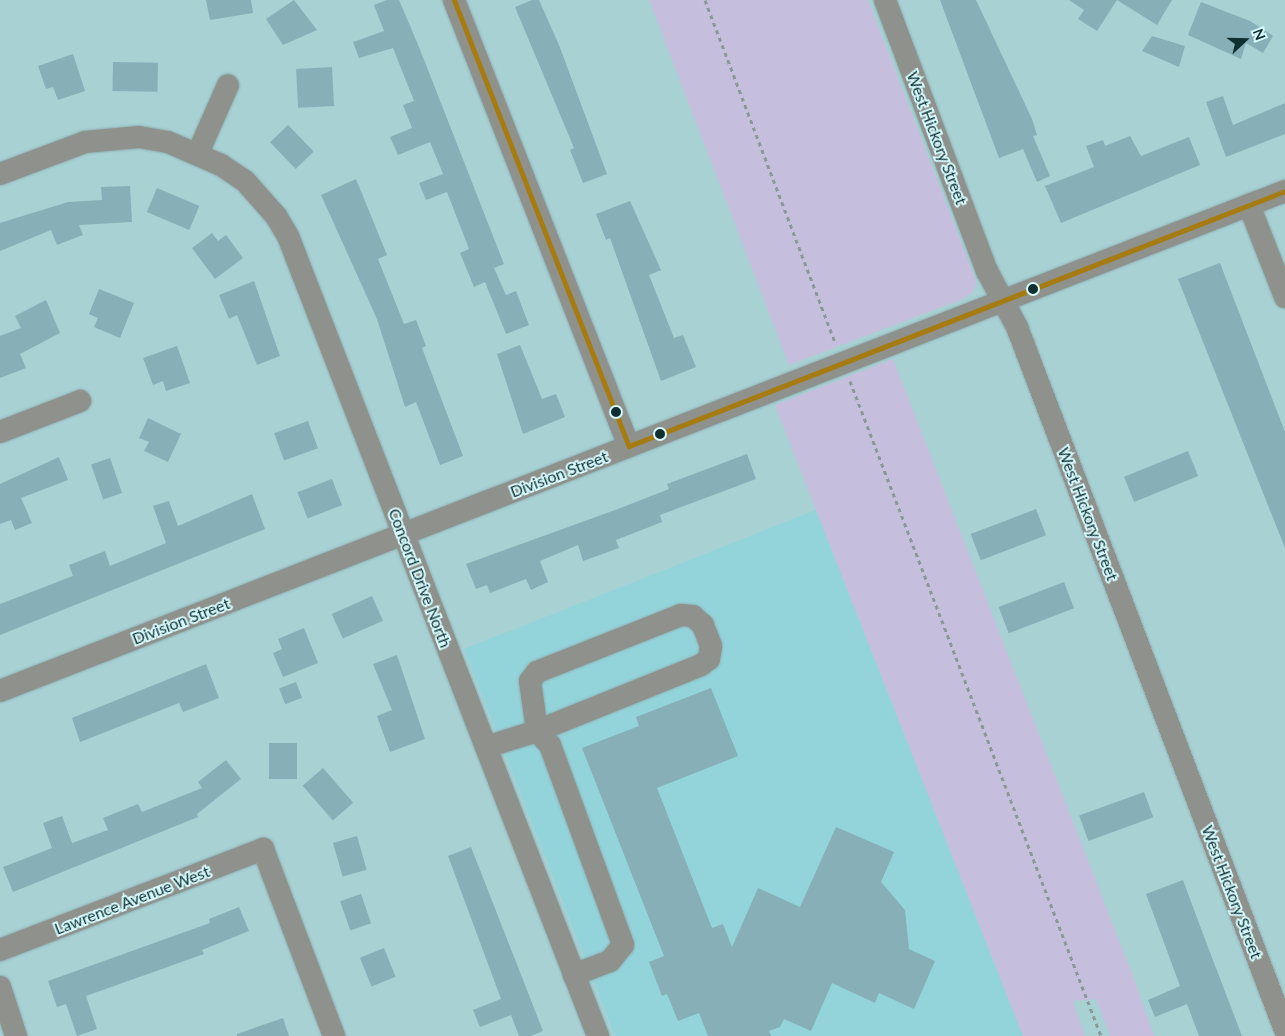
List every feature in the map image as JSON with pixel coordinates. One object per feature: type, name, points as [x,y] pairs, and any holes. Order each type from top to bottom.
[{"type":"street","points":[[454,0],[629,446]]},
{"type":"street","name":"West Hickory Street","points":[[885,0],[1001,300],[1020,336],[1285,1030]]},
{"type":"street","points":[[198,153],[228,85]]},
{"type":"street","name":"Concord Drive North","points":[[0,174],[85,142],[111,138],[149,139],[198,153],[245,181],[288,236],[598,1036]]},
{"type":"street","name":"Division Street","points":[[0,691],[1285,191]]},
{"type":"street","points":[[1250,205],[1285,297]]},
{"type":"street","points":[[0,432],[80,401]]},
{"type":"street","points":[[486,747],[537,731],[701,666],[709,659],[711,646],[703,625],[693,616],[681,616],[538,672],[530,681],[529,692],[537,731],[550,746],[623,945],[610,961],[574,975]]},
{"type":"street","name":"Lawrence Avenue West","points":[[0,950],[263,849],[334,1036]]},
{"type":"street","points":[[0,987],[16,1036]]},
{"type":"path","points":[[704,0],[838,348]]},
{"type":"path","points":[[847,373],[1101,1036]]},
{"type":"shaded area","points":[[649,0],[868,0],[976,281],[974,291],[963,299],[789,365]]},
{"type":"shaded area","points":[[893,359],[1131,971],[1154,1036],[1110,1036],[1096,999],[1073,1001],[1085,1036],[1023,1036],[775,405]]},
{"type":"shaded area","points":[[816,510],[1023,1036],[615,1036],[464,649]]},
{"type":"building","points":[[206,0],[251,0],[253,13],[210,20]]},
{"type":"building","points":[[294,0],[317,30],[283,45],[266,19]]},
{"type":"building","points":[[387,0],[399,0],[504,264],[494,268],[506,295],[516,291],[529,325],[506,334],[485,282],[474,287],[460,253],[469,249],[447,192],[426,200],[419,183],[443,174],[430,142],[398,155],[390,137],[412,128],[403,105],[414,101],[393,48],[359,58],[353,42],[384,31],[374,5]]},
{"type":"building","points":[[532,0],[539,0],[559,45],[607,174],[583,183],[570,150],[574,148],[515,7]]},
{"type":"building","points":[[940,0],[976,0],[1032,119],[1037,135],[1033,136],[1050,176],[1037,182],[1023,149],[999,158]]},
{"type":"building","points":[[1069,0],[1117,0],[1097,31],[1078,19],[1084,10]]},
{"type":"building","points":[[1117,0],[1172,0],[1157,25]]},
{"type":"building","points":[[1201,2],[1250,21],[1273,36],[1263,53],[1246,43],[1241,59],[1188,35]]},
{"type":"building","points":[[1152,36],[1185,46],[1179,67],[1142,51]]},
{"type":"building","points":[[73,54],[85,91],[58,100],[53,87],[46,89],[38,66]]},
{"type":"building","points":[[113,62],[158,63],[157,92],[112,91]]},
{"type":"building","points":[[332,67],[334,106],[298,108],[296,69]]},
{"type":"building","points":[[1223,96],[1233,125],[1285,103],[1285,134],[1226,157],[1206,102]]},
{"type":"building","points":[[288,125],[314,152],[296,169],[270,142]]},
{"type":"building","points":[[1130,136],[1141,156],[1189,137],[1200,165],[1061,223],[1045,186],[1094,167],[1086,146],[1103,140],[1105,146]]},
{"type":"building","points":[[356,179],[387,255],[378,259],[404,324],[416,320],[426,346],[422,348],[463,456],[440,465],[416,402],[405,407],[377,319],[321,195]]},
{"type":"building","points":[[130,186],[132,222],[79,225],[83,235],[57,245],[51,230],[0,251],[0,223],[68,202],[102,200],[101,187]]},
{"type":"building","points":[[157,188],[199,206],[189,230],[147,212]]},
{"type":"building","points":[[630,201],[661,270],[649,275],[674,338],[683,335],[696,367],[661,381],[610,238],[606,240],[596,214]]},
{"type":"building","points":[[212,233],[218,241],[226,235],[243,258],[215,279],[192,248]]},
{"type":"building","points":[[1220,263],[1285,432],[1285,548],[1178,279]]},
{"type":"building","points":[[254,281],[280,356],[257,365],[237,315],[229,319],[219,295]]},
{"type":"building","points":[[99,289],[134,303],[120,338],[94,327],[98,318],[89,314]]},
{"type":"building","points":[[46,300],[60,333],[20,354],[26,368],[0,378],[0,336],[21,328],[15,316]]},
{"type":"building","points":[[520,345],[542,399],[556,394],[565,417],[523,434],[497,354]]},
{"type":"building","points":[[177,346],[190,383],[166,391],[163,381],[153,385],[143,358]]},
{"type":"building","points":[[148,418],[181,434],[168,462],[144,451],[149,442],[139,438]]},
{"type":"building","points":[[308,421],[318,448],[284,461],[274,433]]},
{"type":"building","points":[[1188,451],[1198,476],[1134,502],[1124,477]]},
{"type":"building","points":[[747,454],[756,479],[660,515],[662,522],[616,540],[619,548],[583,561],[578,545],[540,561],[548,582],[531,590],[526,579],[490,593],[487,585],[476,589],[466,564],[618,509],[669,489],[667,484]]},
{"type":"building","points":[[59,457],[68,480],[21,498],[32,523],[15,530],[11,520],[0,524],[0,484]]},
{"type":"building","points":[[110,458],[122,493],[103,499],[91,465]]},
{"type":"building","points":[[332,479],[342,505],[307,518],[297,492]]},
{"type":"building","points":[[252,494],[265,529],[0,635],[0,604],[73,576],[69,565],[105,551],[110,566],[166,543],[153,506],[169,501],[178,526]]},
{"type":"building","points":[[1036,509],[1046,535],[981,560],[971,534]]},
{"type":"building","points":[[1064,582],[1074,608],[1009,633],[999,607]]},
{"type":"building","points":[[372,596],[383,621],[343,639],[332,614]]},
{"type":"building","points":[[304,628],[318,663],[283,677],[273,653],[282,649],[278,639]]},
{"type":"building","points":[[397,655],[425,739],[390,752],[377,716],[392,710],[373,664]]},
{"type":"building","points":[[206,664],[219,698],[183,712],[179,703],[80,742],[72,718]]},
{"type":"building","points":[[296,682],[302,698],[285,704],[279,688]]},
{"type":"building","points":[[711,688],[738,756],[657,788],[712,928],[723,924],[732,947],[758,888],[800,907],[836,827],[894,852],[881,882],[905,910],[909,949],[935,961],[914,1009],[879,993],[875,1003],[832,983],[811,1031],[784,1019],[780,1027],[769,1031],[771,1036],[708,1036],[699,1013],[678,1021],[667,994],[662,996],[649,962],[664,956],[582,748],[639,726],[636,717]]},
{"type":"building","points":[[269,743],[297,743],[297,779],[269,779]]},
{"type":"building","points":[[226,760],[241,779],[197,814],[198,817],[13,892],[3,867],[52,848],[43,823],[62,816],[72,843],[108,830],[103,818],[138,804],[142,812],[202,788],[198,782]]},
{"type":"building","points":[[323,768],[353,803],[333,820],[303,786]]},
{"type":"building","points":[[1144,792],[1153,817],[1088,841],[1079,816]]},
{"type":"building","points":[[357,836],[367,870],[343,877],[333,843]]},
{"type":"building","points":[[471,847],[543,1031],[531,1036],[519,1036],[511,1015],[480,1027],[473,1010],[501,999],[448,856]]},
{"type":"building","points":[[1183,880],[1242,1036],[1199,1036],[1187,1004],[1155,1017],[1148,1000],[1180,986],[1146,894]]},
{"type":"building","points":[[361,894],[371,923],[350,930],[340,901]]},
{"type":"building","points":[[239,907],[249,931],[202,950],[204,954],[86,996],[97,1029],[77,1036],[66,1004],[57,1007],[48,981],[210,923],[209,919]]},
{"type":"building","points":[[384,948],[396,977],[372,986],[360,958]]},
{"type":"building","points":[[283,1018],[289,1036],[237,1036],[237,1034]]},
{"type":"transit line","points":[[454,0],[629,446]]},
{"type":"transit line","points":[[629,446],[1285,191]]}]
